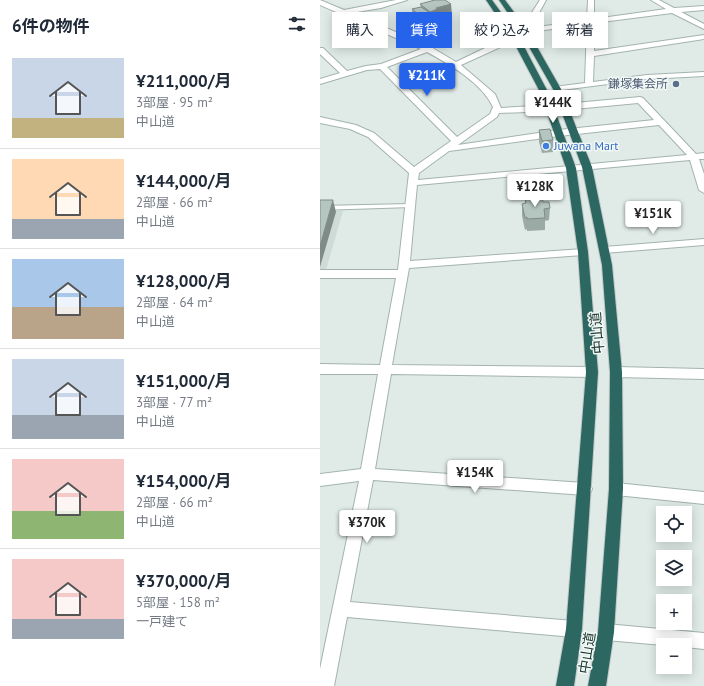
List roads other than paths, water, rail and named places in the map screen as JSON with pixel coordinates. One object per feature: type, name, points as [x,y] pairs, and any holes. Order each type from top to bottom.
[{"type":"highway","name":"中山道","points":[[489,0],[501,12]]},
{"type":"highway","name":"中山道","points":[[502,0],[509,12]]},
{"type":"highway","name":"中山道","points":[[527,48],[571,168],[583,252],[592,372],[574,629],[566,686]]},
{"type":"highway","name":"中山道","points":[[531,48],[557,89],[587,167],[606,265],[616,372],[616,490],[606,632],[597,686]]},
{"type":"street","points":[[320,2],[344,12],[381,6],[404,0]]},
{"type":"street","points":[[536,12],[543,0]]},
{"type":"street","points":[[590,12],[591,0]]},
{"type":"street","points":[[654,0],[704,27]]},
{"type":"street","points":[[608,19],[675,10],[704,8]]},
{"type":"street","points":[[388,31],[428,49],[456,65],[492,96],[497,107],[494,115],[414,172]]},
{"type":"street","points":[[590,54],[704,37]]},
{"type":"street","points":[[456,65],[488,48]]},
{"type":"street","points":[[589,84],[590,48]]},
{"type":"street","points":[[320,82],[366,68],[382,66],[428,49]]},
{"type":"street","points":[[320,50],[345,74]]},
{"type":"street","points":[[382,66],[457,142]]},
{"type":"street","points":[[557,89],[647,77],[704,74]]},
{"type":"street","points":[[564,107],[640,100],[661,122],[699,156],[704,190]]},
{"type":"street","points":[[496,112],[550,108]]},
{"type":"street","points":[[320,120],[353,127],[371,135],[414,172]]},
{"type":"street","points":[[448,149],[661,122]]},
{"type":"street","points":[[413,183],[699,156]]},
{"type":"street","points":[[325,686],[367,474],[403,269],[414,172]]},
{"type":"street","points":[[604,250],[704,242]]},
{"type":"street","points":[[320,274],[403,269],[583,252]]},
{"type":"street","points":[[320,369],[385,368],[592,372]]},
{"type":"street","points":[[616,372],[704,374]]},
{"type":"street","points":[[320,480],[367,474],[585,489]]},
{"type":"street","points":[[616,490],[704,498]]},
{"type":"street","points":[[340,609],[574,629]]},
{"type":"street","points":[[606,632],[704,641]]},
{"type":"lane","points":[[320,208],[410,206]]},
{"type":"place","name":"鎌塚集会所","points":[[676,84]]},
{"type":"place","name":"Juwana Mart","points":[[546,146]]}]
